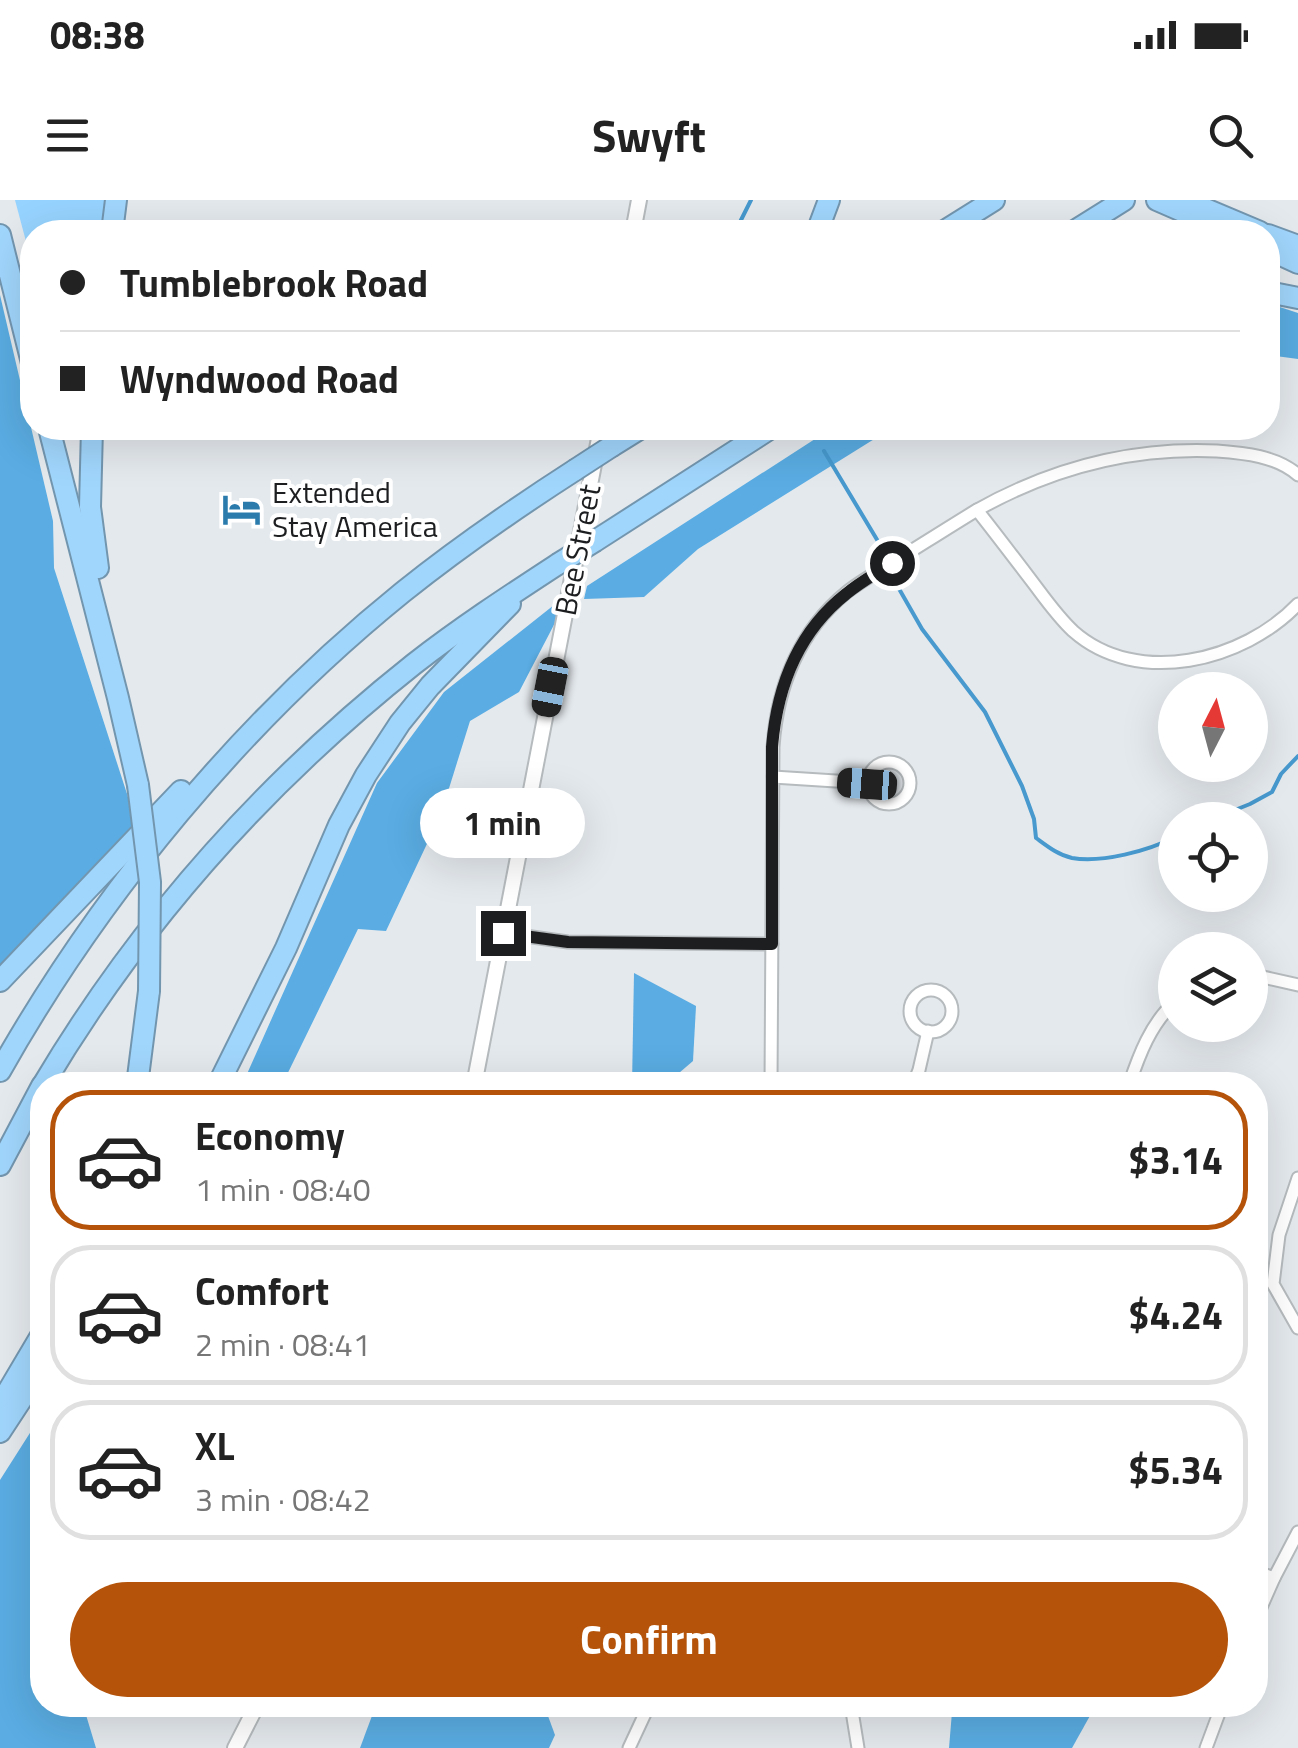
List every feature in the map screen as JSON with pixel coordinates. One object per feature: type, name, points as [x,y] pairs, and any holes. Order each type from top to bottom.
[{"type":"highway","points":[[962,220],[994,200]]},
{"type":"highway","points":[[1092,220],[1124,200]]},
{"type":"highway","points":[[1157,200],[1186,205],[1227,220]]},
{"type":"highway","points":[[1186,205],[1210,220]]},
{"type":"highway","points":[[0,235],[20,315]]},
{"type":"highway","points":[[52,440],[138,785],[150,882],[149,991],[139,1072]]},
{"type":"highway","points":[[92,440],[90,508],[102,592],[104,639]]},
{"type":"highway","points":[[0,1071],[122,884],[196,795],[284,702],[412,585],[490,526],[576,470],[603,440]]},
{"type":"highway","points":[[52,1072],[98,999],[190,876],[305,758],[413,665],[523,587],[751,440]]},
{"type":"highway","points":[[224,1072],[280,960],[339,825],[375,759],[430,686],[495,622],[523,587]]},
{"type":"highway","points":[[0,981],[245,724],[284,702]]},
{"type":"highway","points":[[0,1164],[30,1110]]},
{"type":"highway","points":[[0,1405],[30,1354]]},
{"type":"highway","points":[[0,1432],[30,1386]]},
{"type":"street","name":"Bee Street","points":[[476,1072],[605,440]]},
{"type":"street","points":[[771,1072],[774,724],[792,662],[816,624],[848,592],[978,510],[1006,493],[1062,470],[1158,451],[1194,450],[1257,456],[1278,462],[1298,475]]},
{"type":"street","points":[[978,510],[1074,632],[1114,654],[1161,662],[1209,656],[1251,640],[1298,604]]},
{"type":"street","points":[[773,777],[867,784]]},
{"type":"street","points":[[503,933],[568,942],[772,944]]},
{"type":"street","points":[[1268,978],[1298,985]]},
{"type":"street","points":[[1133,1072],[1158,1020]]},
{"type":"street","points":[[918,1072],[928,1031]]},
{"type":"street","points":[[1298,1178],[1279,1234],[1273,1284],[1298,1328]]},
{"type":"street","points":[[1268,1592],[1298,1532]]},
{"type":"street","points":[[1268,1576],[1274,1578]]},
{"type":"street","points":[[236,1748],[251,1717]]},
{"type":"street","points":[[629,1748],[643,1717]]},
{"type":"street","points":[[853,1717],[858,1748]]},
{"type":"street","points":[[1206,1748],[1218,1717]]},
{"type":"shaded area","points":[[15,200],[106,200],[104,220],[20,220]]},
{"type":"shaded area","points":[[0,295],[20,380],[20,440],[34,440],[53,521],[54,568],[128,797],[133,827],[0,965]]},
{"type":"shaded area","points":[[1280,307],[1298,313],[1298,359],[1280,357]]},
{"type":"shaded area","points":[[813,440],[873,440],[698,549],[644,597],[584,599],[587,586]]},
{"type":"shaded area","points":[[554,605],[557,619],[519,692],[470,721],[441,814],[386,931],[358,929],[288,1072],[248,1072],[377,783],[444,692]]},
{"type":"shaded area","points":[[634,973],[696,1006],[693,1061],[680,1072],[632,1072]]},
{"type":"shaded area","points":[[30,1433],[30,1717],[87,1717],[96,1748],[0,1748],[0,1480]]},
{"type":"shaded area","points":[[372,1717],[548,1717],[555,1735],[549,1748],[360,1748]]},
{"type":"shaded area","points":[[952,1717],[1089,1717],[1072,1748],[949,1748]]},
{"type":"waterway","points":[[741,220],[751,200]]},
{"type":"waterway","points":[[824,451],[879,543]]},
{"type":"waterway","points":[[898,587],[922,629],[985,712],[1022,786],[1034,819],[1036,838],[1062,855],[1084,859],[1125,855],[1158,844]]},
{"type":"waterway","points":[[1254,802],[1272,792],[1281,774],[1298,756]]},
{"type":"place","name":"Extended Stay America","points":[[242,510]]},
{"type":"route","points":[[503,933],[568,942],[772,944],[772,747],[784,682],[803,642],[833,605],[892,563]]}]
